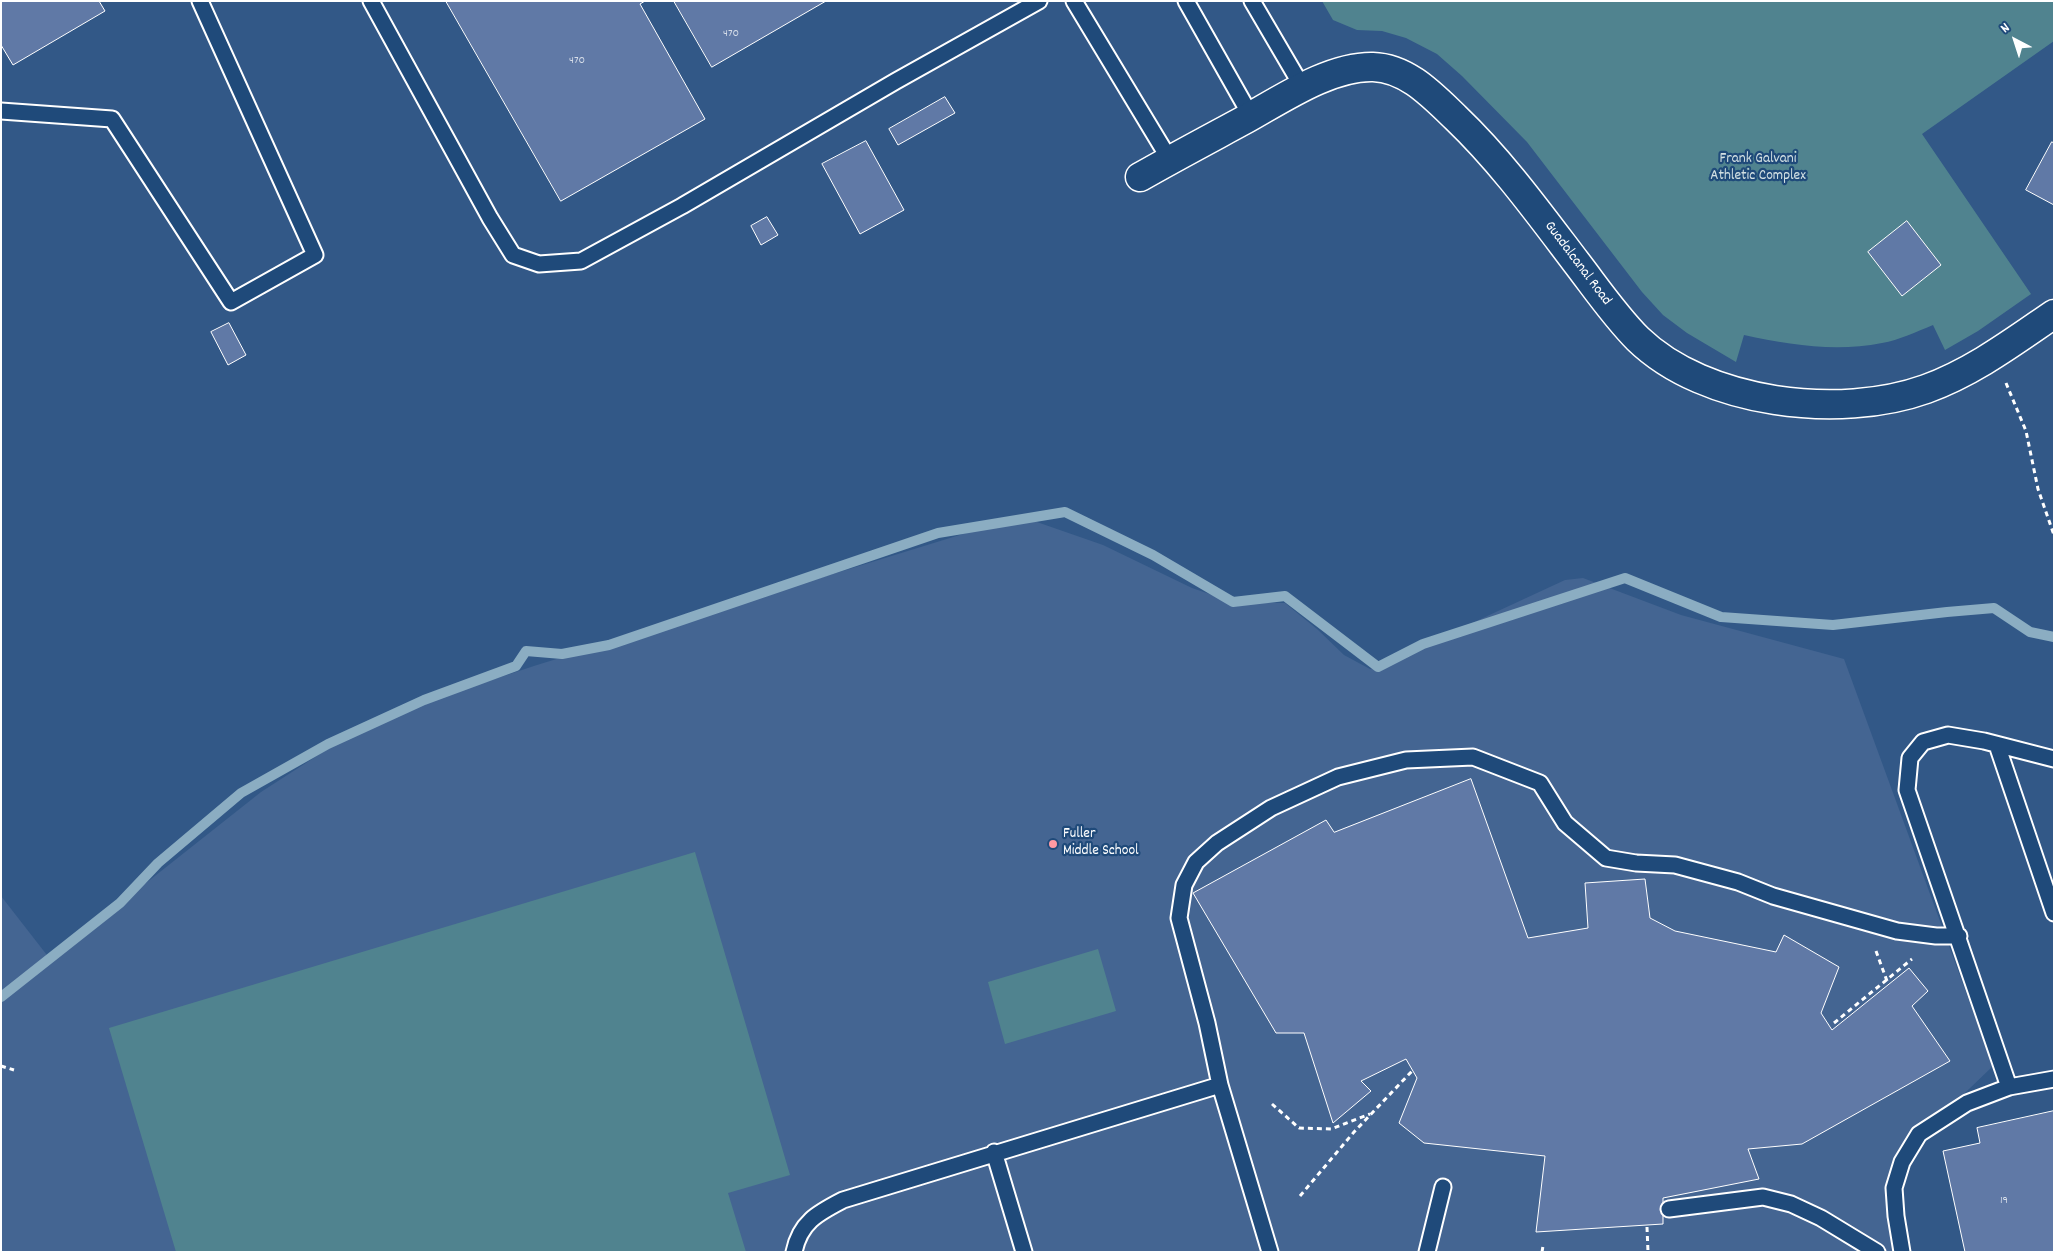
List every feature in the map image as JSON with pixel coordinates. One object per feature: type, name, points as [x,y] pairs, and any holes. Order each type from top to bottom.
[{"type":"street","name":"Guadalcanal Road","points":[[1140,178],[1303,88],[1329,76],[1351,69],[1374,67],[1395,71],[1417,83],[1469,131],[1501,164],[1615,314],[1640,341],[1668,362],[1697,378],[1727,389],[1760,397],[1824,404],[1894,399],[1926,389],[1957,376],[1993,356],[2054,314]]},
{"type":"lane","points":[[1,111],[112,119],[231,302],[273,279],[315,255],[200,1]]},
{"type":"lane","points":[[371,1],[485,210],[513,255],[539,264],[581,261],[682,206],[896,81],[1039,1]]},
{"type":"lane","points":[[1074,1],[1170,160]]},
{"type":"lane","points":[[1186,1],[1251,116]]},
{"type":"lane","points":[[1252,1],[1303,88]]},
{"type":"lane","points":[[2009,1088],[1959,936],[1907,790],[1910,758],[1923,742],[1948,735],[2054,759]]},
{"type":"lane","points":[[1997,745],[2054,913]]},
{"type":"lane","points":[[1270,1252],[1220,1084],[1207,1023],[1179,918],[1184,885],[1196,862],[1217,843],[1270,808],[1338,777],[1406,760],[1473,757],[1540,783],[1565,822],[1606,858],[1636,863],[1674,865],[1738,882],[1773,896],[1897,931],[1928,936],[1959,936]]},
{"type":"lane","points":[[1902,1252],[1894,1188],[1902,1162],[1919,1134],[1967,1103],[2009,1088],[2054,1079]]},
{"type":"lane","points":[[794,1252],[797,1237],[808,1222],[820,1212],[843,1200],[1220,1084]]},
{"type":"lane","points":[[994,1152],[1024,1252]]},
{"type":"lane","points":[[1427,1252],[1443,1187]]},
{"type":"lane","points":[[1669,1209],[1763,1197],[1791,1204],[1821,1218],[1877,1252]]},
{"type":"path","points":[[1993,356],[2026,432],[2038,489],[2054,535]]},
{"type":"path","points":[[1834,1023],[1912,959],[1928,936]]},
{"type":"path","points":[[1,1066],[14,1070]]},
{"type":"path","points":[[1300,1196],[1372,1113],[1413,1070]]},
{"type":"path","points":[[1272,1104],[1299,1128],[1331,1129],[1372,1113]]},
{"type":"path","points":[[1647,1227],[1648,1252]]},
{"type":"path","points":[[1542,1246],[1542,1252]]},
{"type":"shaded area","name":"Fuller Middle School","points":[[1015,518],[1034,521],[1103,545],[1192,588],[1233,602],[1285,603],[1317,629],[1344,655],[1370,669],[1405,656],[1565,580],[1583,578],[1681,615],[1844,659],[1993,1066],[1894,1161],[1906,1252],[1,1252],[1,896],[50,959],[261,792],[374,719],[537,665]]},
{"type":"green space","name":"Frank Galvani Athletic Complex","points":[[1322,1],[2054,1],[2054,41],[1922,134],[2031,294],[1978,331],[1945,350],[1933,325],[1888,342],[1847,347],[1795,344],[1744,335],[1736,362],[1687,333],[1663,315],[1642,292],[1527,142],[1462,76],[1437,54],[1406,38],[1382,31],[1357,30],[1333,20]]},
{"type":"green space","points":[[695,852],[790,1175],[728,1193],[746,1252],[176,1252],[109,1028]]},
{"type":"green space","points":[[1098,949],[1116,1011],[1005,1044],[988,982]]},
{"type":"building","points":[[1,1],[99,1],[105,11],[13,65],[1,45]]},
{"type":"building","points":[[446,1],[645,1],[640,4],[705,119],[561,201]]},
{"type":"building","points":[[674,1],[826,1],[712,67]]},
{"type":"building","points":[[945,97],[955,113],[898,145],[889,129]]},
{"type":"building","points":[[866,141],[904,210],[860,234],[822,164]]},
{"type":"building","points":[[2052,142],[2054,143],[2054,205],[2026,190]]},
{"type":"building","points":[[767,217],[778,235],[761,245],[751,226]]},
{"type":"building","points":[[1907,221],[1941,265],[1902,296],[1868,252]]},
{"type":"building","points":[[229,323],[246,355],[228,365],[211,332]]},
{"type":"building","points":[[1471,779],[1528,938],[1588,928],[1585,883],[1645,879],[1650,918],[1675,931],[1776,952],[1784,935],[1839,967],[1821,1013],[1832,1030],[1909,968],[1928,991],[1912,1006],[1950,1061],[1802,1144],[1748,1149],[1759,1179],[1663,1198],[1663,1224],[1536,1232],[1545,1156],[1424,1143],[1399,1123],[1417,1078],[1406,1059],[1361,1081],[1371,1091],[1333,1123],[1304,1033],[1276,1033],[1193,893],[1326,820],[1334,832]]},
{"type":"building","points":[[2054,1111],[2054,1252],[1965,1252],[1943,1151],[1980,1143],[1977,1128]]},
{"type":"waterway","points":[[1,997],[120,903],[158,863],[241,793],[328,744],[424,700],[516,666],[526,651],[562,654],[609,645],[938,533],[1065,512],[1153,555],[1233,602],[1285,596],[1378,667],[1423,644],[1625,578],[1721,617],[1833,625],[1994,608],[2030,632],[2054,637]]},
{"type":"place","name":"Fuller Middle School","points":[[1053,844]]}]
